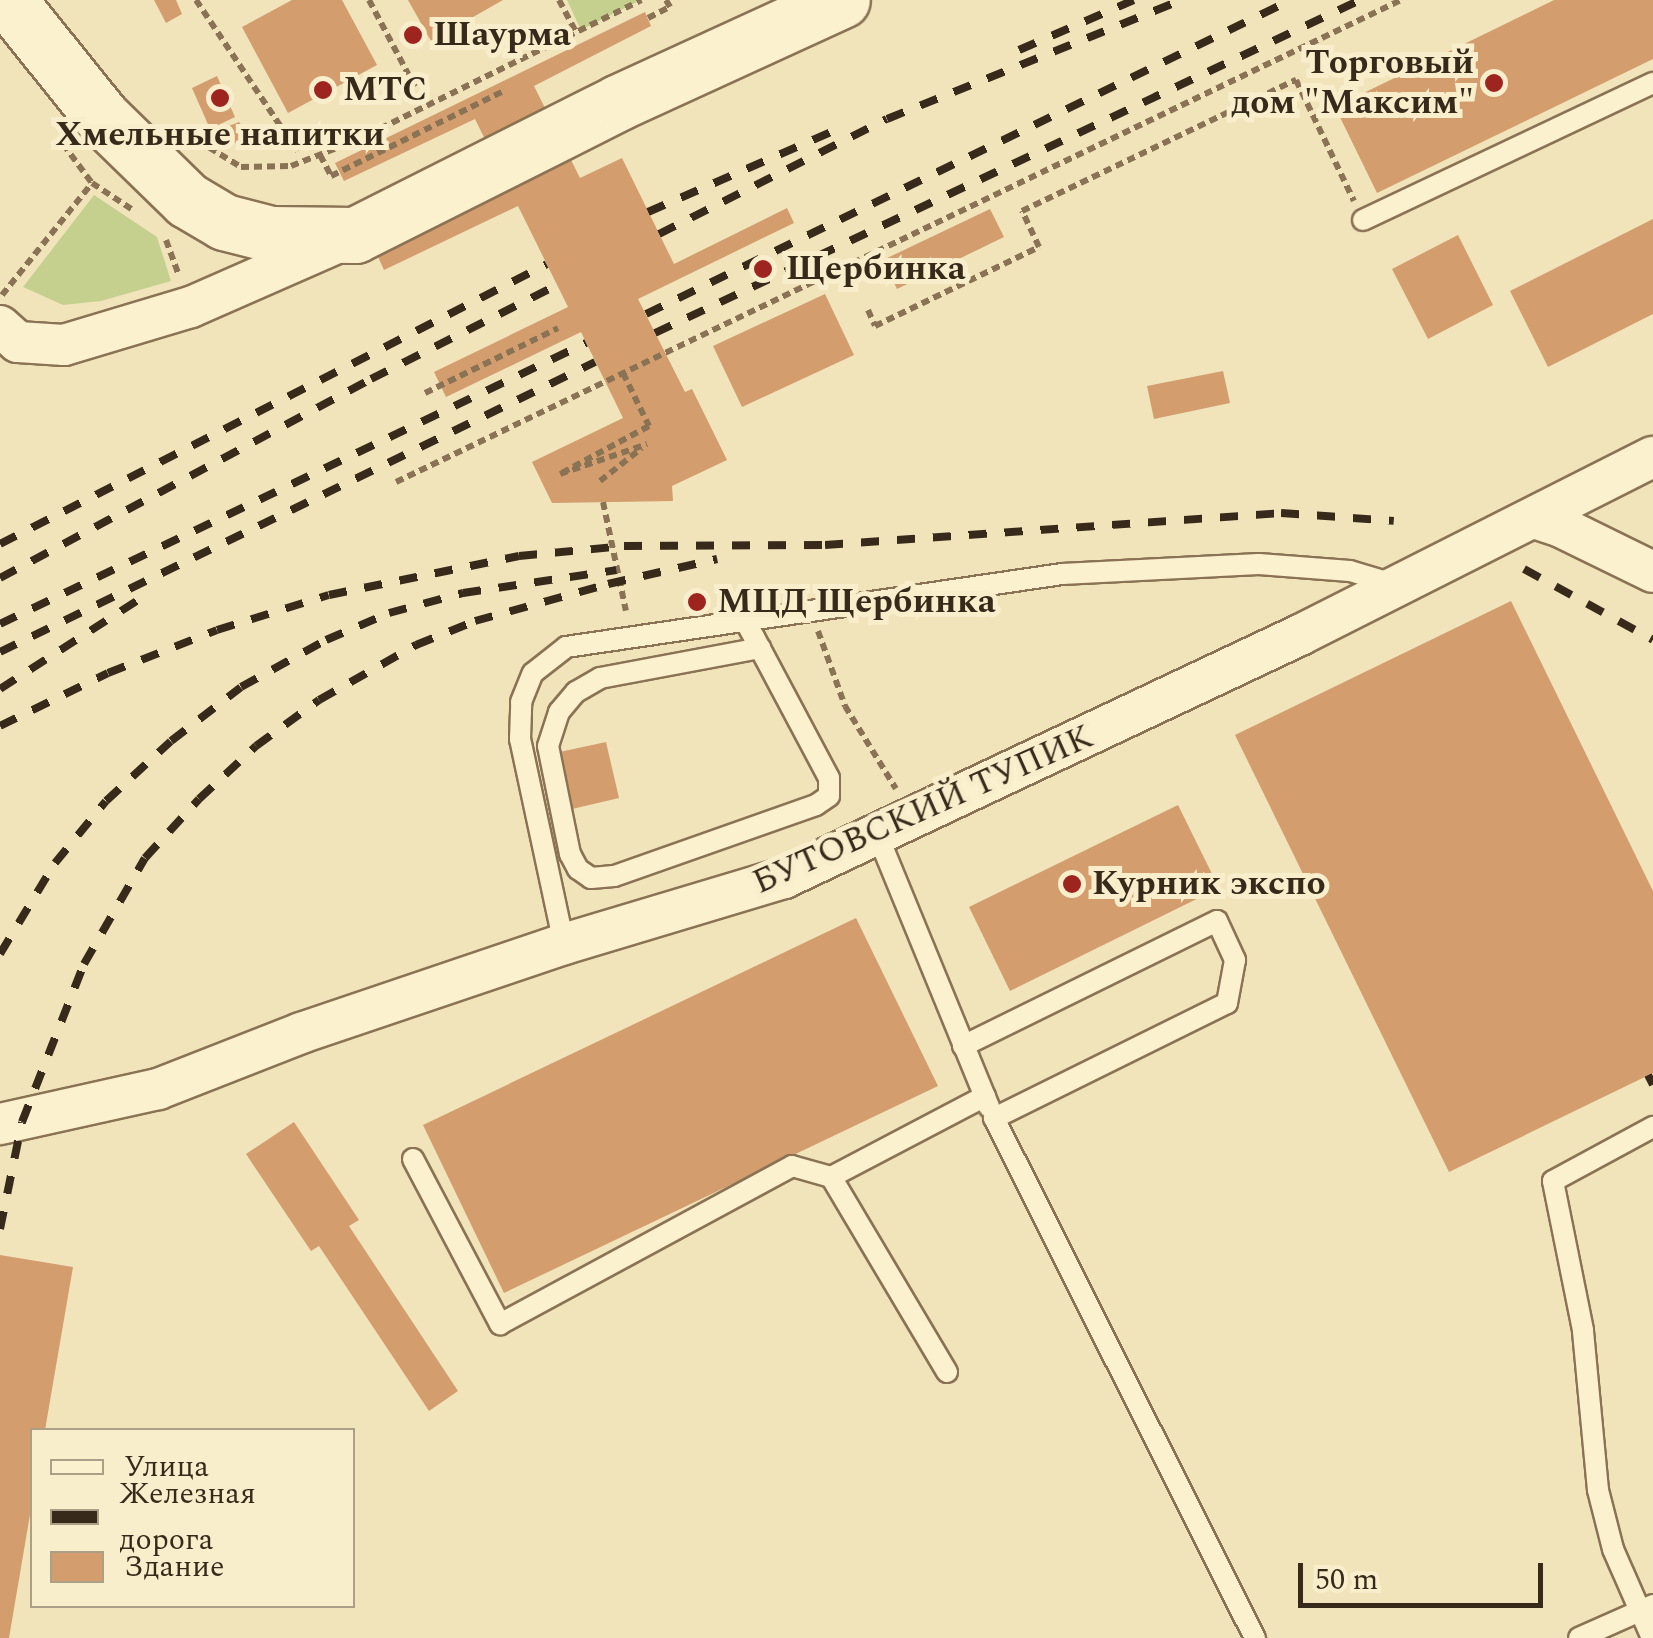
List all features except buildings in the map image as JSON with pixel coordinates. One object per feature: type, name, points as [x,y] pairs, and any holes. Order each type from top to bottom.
[{"type":"main road","points":[[8,0],[102,117],[187,200],[224,222],[271,234],[356,235],[619,102],[842,0]]},
{"type":"main road","points":[[619,102],[754,0]]},
{"type":"street","points":[[0,326],[18,342],[64,345],[191,307],[356,235]]},
{"type":"street","name":"БУТОВСКИЙ ТУПИК","points":[[0,1124],[158,1090],[301,1033],[564,944],[784,878],[1399,586],[1653,457]]},
{"type":"street","points":[[1534,518],[1560,526],[1653,572]]},
{"type":"lane","points":[[1363,220],[1653,82]]},
{"type":"lane","points":[[564,944],[520,739],[520,702],[533,673],[566,647],[1062,574],[1204,565],[1350,572],[1399,586]]},
{"type":"lane","points":[[744,620],[760,648],[829,778],[829,796],[816,805],[614,876],[591,878],[578,869],[548,746],[559,712],[576,692],[600,678],[760,648]]},
{"type":"lane","points":[[878,836],[994,1118],[1254,1638]]},
{"type":"lane","points":[[963,1046],[1217,922],[1235,960],[1228,1003],[994,1118]]},
{"type":"lane","points":[[413,1158],[500,1324],[792,1166],[831,1177],[985,1096]]},
{"type":"lane","points":[[1652,1638],[1646,1608],[1613,1549],[1598,1490],[1583,1330],[1553,1180],[1653,1127]]},
{"type":"lane","points":[[831,1177],[947,1372]]},
{"type":"lane","points":[[1579,1638],[1646,1608]]},
{"type":"path","points":[[196,0],[297,151]]},
{"type":"path","points":[[369,0],[415,87]]},
{"type":"path","points":[[559,0],[576,32]]},
{"type":"path","points":[[181,130],[241,168],[291,166],[641,0]]},
{"type":"path","points":[[648,18],[670,8],[666,0]]},
{"type":"path","points":[[396,482],[1402,0]]},
{"type":"path","points":[[868,310],[874,326],[1039,247],[1022,211],[1296,80],[1363,220]]},
{"type":"path","points":[[320,155],[331,176],[502,92]]},
{"type":"path","points":[[58,136],[92,182],[148,218]]},
{"type":"path","points":[[0,298],[92,182]]},
{"type":"path","points":[[161,224],[191,307]]},
{"type":"path","points":[[425,393],[558,328]]},
{"type":"path","points":[[600,481],[647,444],[560,474],[649,426],[623,373]]},
{"type":"path","points":[[603,502],[626,612]]},
{"type":"path","points":[[813,610],[824,656],[845,706],[914,819]]},
{"type":"green space","points":[[567,0],[641,0],[581,30]]},
{"type":"green space","points":[[94,195],[157,237],[171,281],[101,301],[63,305],[23,287]]},
{"type":"railway","points":[[1019,50],[1134,0]]},
{"type":"railway","points":[[659,234],[887,119],[1181,0]]},
{"type":"railway","points":[[646,314],[1291,0]]},
{"type":"railway","points":[[655,333],[1360,0]]},
{"type":"railway","points":[[648,212],[831,132]]},
{"type":"railway","points":[[0,544],[547,264]]},
{"type":"railway","points":[[0,578],[371,379],[557,285]]},
{"type":"railway","points":[[0,624],[586,343]]},
{"type":"railway","points":[[0,652],[595,362]]},
{"type":"railway","points":[[0,726],[108,673],[217,630],[329,595],[519,556],[624,546],[825,545],[1281,513],[1394,521]]},
{"type":"railway","points":[[0,1229],[22,1122],[84,964],[145,858],[199,799],[256,746],[319,700],[416,645],[475,621],[717,559]]},
{"type":"railway","points":[[1524,569],[1653,640]]},
{"type":"railway","points":[[0,954],[55,863],[106,801],[171,741],[241,687],[326,640],[389,613],[463,593],[616,570]]},
{"type":"railway","points":[[0,689],[146,595]]},
{"type":"railway","points":[[1648,1075],[1653,1085]]},
{"type":"place","name":"Шаурма","points":[[413,35]]},
{"type":"place","name":"Торговый дом \"Максим\"","points":[[1494,83]]},
{"type":"place","name":"МТС","points":[[323,90]]},
{"type":"place","name":"Хмельные напитки","points":[[220,98]]},
{"type":"place","name":"Щербинка","points":[[763,269]]},
{"type":"place","name":"МЦД Щербинка","points":[[697,602]]},
{"type":"place","name":"Курник экспо","points":[[1072,884]]}]
